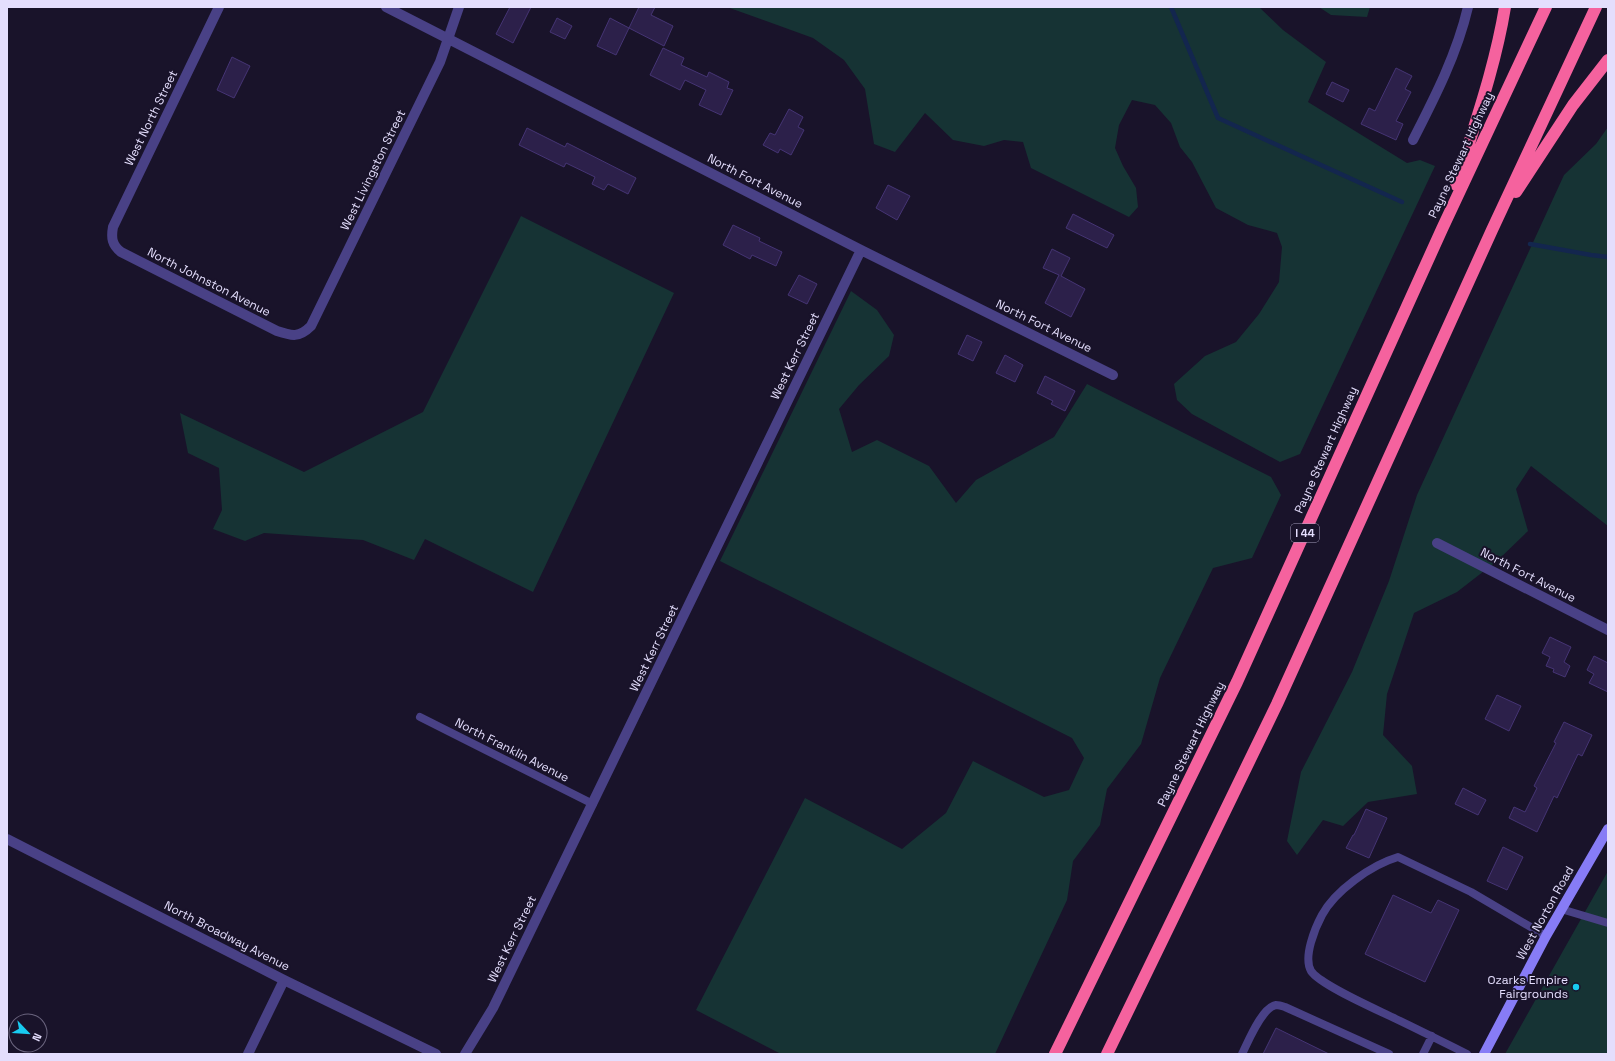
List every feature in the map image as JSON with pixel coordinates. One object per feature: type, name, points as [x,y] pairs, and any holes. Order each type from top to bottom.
[{"type":"highway","points":[[1442,229],[1489,79],[1497,50],[1505,7]]},
{"type":"highway","name":"Payne Stewart Highway","points":[[1055,1054],[1237,682],[1442,229],[1546,7]]},
{"type":"highway","points":[[1107,1054],[1277,704],[1492,230],[1596,7]]},
{"type":"highway","points":[[1492,230],[1573,105],[1608,60]]},
{"type":"main road","name":"West Norton Road","points":[[1484,1054],[1546,936],[1608,829]]},
{"type":"street","name":"West North Street","points":[[113,242],[113,227],[219,7]]},
{"type":"street","name":"North Fort Avenue","points":[[386,7],[861,250],[1113,375]]},
{"type":"street","name":"West Livingston Street","points":[[298,336],[311,326],[436,70],[449,39],[459,7]]},
{"type":"street","points":[[1413,140],[1451,61],[1468,7]]},
{"type":"street","name":"North Johnston Avenue","points":[[113,242],[116,248],[121,252],[277,331],[288,335],[298,336]]},
{"type":"street","name":"West Kerr Street","points":[[465,1054],[493,1008],[861,250]]},
{"type":"street","name":"North Fort Avenue","points":[[1437,543],[1608,630]]},
{"type":"street","name":"North Broadway Avenue","points":[[7,839],[284,980],[436,1054]]},
{"type":"street","points":[[248,1054],[284,980]]},
{"type":"lane","name":"North Franklin Avenue","points":[[420,717],[593,804]]},
{"type":"lane","points":[[1467,1054],[1353,998],[1318,978],[1311,970],[1309,958],[1310,946],[1316,926],[1325,909],[1353,882],[1385,861],[1398,857],[1471,892],[1546,936]]},
{"type":"lane","points":[[1561,909],[1608,923]]},
{"type":"lane","points":[[1242,1054],[1254,1030],[1267,1010],[1275,1005],[1285,1007],[1389,1054]]},
{"type":"lane","points":[[1423,1054],[1432,1036]]},
{"type":"green space","points":[[727,7],[1259,7],[1283,30],[1326,62],[1308,102],[1407,163],[1420,160],[1435,166],[1300,454],[1280,462],[1192,414],[1177,400],[1174,384],[1205,356],[1236,342],[1259,314],[1279,282],[1282,247],[1277,233],[1248,225],[1216,208],[1192,162],[1180,147],[1171,123],[1155,105],[1132,100],[1119,125],[1115,148],[1123,166],[1136,188],[1138,207],[1129,217],[1031,168],[1023,142],[1004,140],[984,146],[953,140],[925,113],[895,152],[874,144],[865,89],[844,60],[813,38]]},
{"type":"green space","points":[[1319,7],[1370,7],[1367,17],[1331,15]]},
{"type":"green space","points":[[1608,127],[1608,526],[1531,466],[1516,489],[1528,531],[1497,561],[1457,592],[1414,613],[1387,694],[1383,735],[1412,766],[1417,794],[1368,802],[1343,826],[1323,820],[1297,855],[1287,841],[1301,772],[1352,672],[1389,581],[1417,495],[1564,175],[1596,144]]},
{"type":"green space","points":[[521,216],[674,293],[533,592],[425,539],[414,560],[363,540],[264,533],[245,541],[213,529],[222,510],[219,468],[188,453],[180,413],[304,472],[423,412]]},
{"type":"green space","points":[[851,291],[877,310],[894,335],[889,356],[859,385],[839,409],[852,452],[877,440],[929,466],[956,503],[976,480],[1054,437],[1087,384],[1271,477],[1281,495],[1252,558],[1213,568],[1160,678],[1141,744],[1107,789],[1100,825],[1073,861],[1067,900],[995,1054],[781,1054],[696,1010],[805,798],[902,849],[946,813],[973,761],[1044,797],[1069,790],[1084,758],[1072,738],[720,561]]},
{"type":"green space","name":"Ozarks Empire Fairgrounds","points":[[1608,871],[1608,1054],[1505,1054]]},
{"type":"building","points":[[510,7],[531,7],[513,43],[496,34]]},
{"type":"building","points":[[639,7],[655,7],[651,15],[673,26],[664,46],[629,28]]},
{"type":"building","points":[[557,18],[572,26],[565,39],[550,32]]},
{"type":"building","points":[[610,18],[629,28],[616,55],[597,46]]},
{"type":"building","points":[[663,48],[684,58],[681,65],[707,77],[709,72],[729,82],[727,88],[733,90],[721,115],[699,105],[706,90],[685,80],[680,90],[650,75]]},
{"type":"building","points":[[232,57],[250,66],[234,98],[217,90]]},
{"type":"building","points":[[1396,68],[1412,76],[1405,89],[1411,92],[1396,121],[1403,124],[1396,140],[1361,124],[1369,108],[1375,111]]},
{"type":"building","points":[[1332,82],[1349,90],[1343,102],[1326,94]]},
{"type":"building","points":[[789,109],[803,117],[798,127],[804,130],[791,155],[780,149],[778,153],[763,145],[770,133],[775,135]]},
{"type":"building","points":[[527,128],[565,147],[567,143],[636,178],[628,194],[608,184],[604,190],[592,184],[595,177],[566,163],[564,167],[519,145]]},
{"type":"building","points":[[888,185],[910,196],[897,220],[876,208]]},
{"type":"building","points":[[1073,214],[1114,235],[1107,248],[1066,228]]},
{"type":"building","points":[[733,225],[760,238],[759,241],[782,252],[776,266],[752,255],[750,259],[723,245]]},
{"type":"building","points":[[1052,249],[1070,258],[1061,276],[1085,289],[1071,317],[1045,303],[1059,275],[1043,268]]},
{"type":"building","points":[[799,275],[817,284],[807,304],[788,295]]},
{"type":"building","points":[[967,335],[982,342],[973,361],[958,354]]},
{"type":"building","points":[[1005,355],[1023,365],[1015,382],[996,373]]},
{"type":"building","points":[[1045,376],[1075,391],[1065,411],[1051,404],[1053,401],[1037,393]]},
{"type":"building","points":[[1550,637],[1571,647],[1564,662],[1570,666],[1565,677],[1553,672],[1554,669],[1546,666],[1550,657],[1542,653]]},
{"type":"building","points":[[1594,656],[1608,663],[1608,692],[1589,683],[1594,674],[1587,670]]},
{"type":"building","points":[[1497,695],[1521,706],[1509,731],[1485,719]]},
{"type":"building","points":[[1564,722],[1592,735],[1582,756],[1578,754],[1557,798],[1554,796],[1537,832],[1509,818],[1514,807],[1525,812],[1537,788],[1534,786],[1556,743],[1554,742]]},
{"type":"building","points":[[1463,788],[1486,800],[1478,815],[1455,804]]},
{"type":"building","points":[[1366,809],[1387,818],[1369,858],[1346,848]]},
{"type":"building","points":[[1503,847],[1523,857],[1507,890],[1487,881]]},
{"type":"building","points":[[1393,895],[1431,913],[1438,900],[1459,910],[1425,982],[1365,954]]},
{"type":"building","points":[[1276,1028],[1329,1054],[1263,1054]]},
{"type":"waterway","points":[[1171,7],[1218,118],[1402,202]]},
{"type":"waterway","points":[[1530,244],[1608,257]]},
{"type":"place","name":"Ozarks Empire Fairgrounds","points":[[1576,987]]}]
